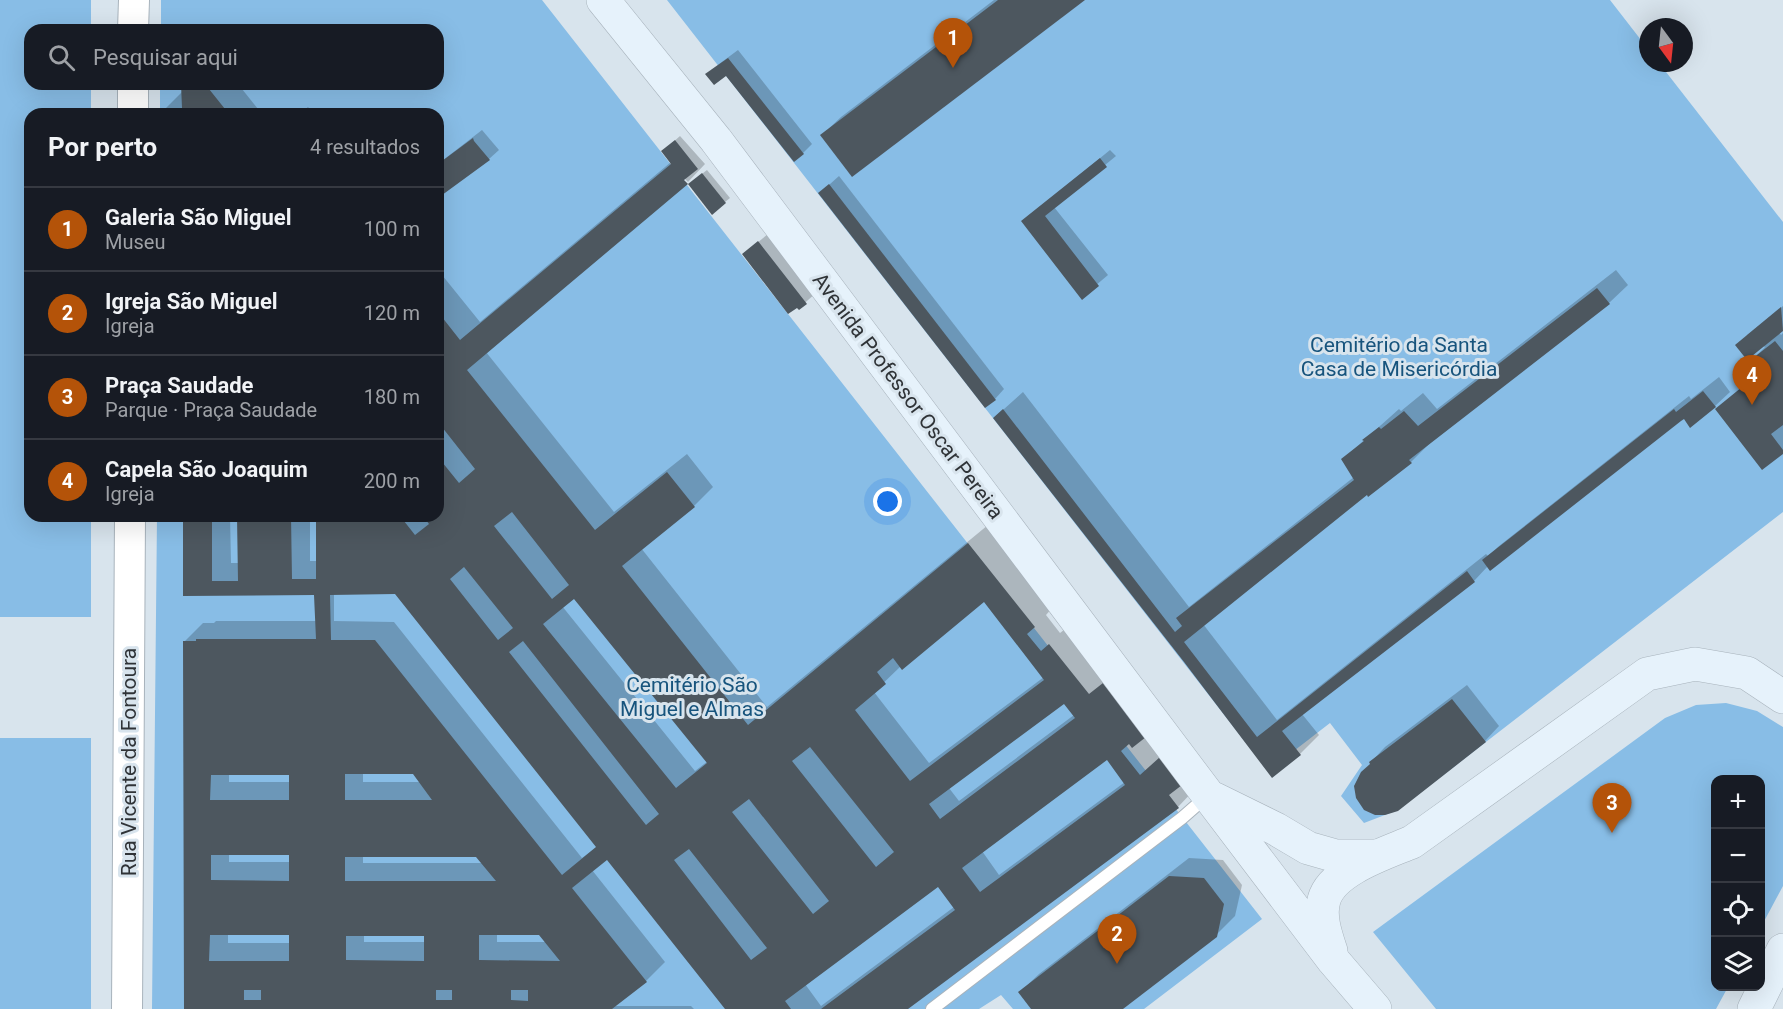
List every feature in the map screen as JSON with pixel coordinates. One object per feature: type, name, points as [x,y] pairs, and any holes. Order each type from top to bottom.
[{"type":"main road","name":"Avenida Professor Oscar Pereira","points":[[603,0],[723,149],[1333,960],[1375,1009]]},
{"type":"main road","points":[[1333,960],[1322,914],[1323,901],[1330,886],[1348,872],[1412,842],[1647,674],[1695,664],[1747,673],[1783,698]]},
{"type":"main road","name":"Avenida Professor Oscar Pereira","points":[[1208,795],[1276,829],[1308,848],[1336,856],[1379,856]]},
{"type":"main road","points":[[1754,1009],[1783,950]]},
{"type":"street","points":[[133,24],[134,0]]},
{"type":"street","points":[[133,90],[133,108]]},
{"type":"street","name":"Rua Vicente da Fontoura","points":[[127,1009],[130,522]]},
{"type":"lane","points":[[932,1009],[1182,818],[1208,795]]},
{"type":"green space","points":[[0,0],[91,0],[91,24],[24,24],[24,90],[91,90],[91,108],[24,108],[24,522],[91,522],[91,617],[0,617]]},
{"type":"green space","name":"Cemitério São Miguel e Almas","points":[[161,0],[542,0],[1262,919],[1144,1009],[1013,1009],[1001,995],[979,1009],[152,1009],[157,522],[444,522],[444,108],[160,108],[160,90],[444,90],[444,24],[161,24]]},
{"type":"green space","name":"Cemitério da Santa Casa de Misericórdia","points":[[667,0],[1610,0],[1639,37],[1639,72],[1666,72],[1783,222],[1783,512],[1398,810],[1364,823],[1341,796],[1362,765],[1330,723],[1268,771]]},
{"type":"green space","points":[[1726,703],[1757,711],[1783,727],[1783,886],[1765,920],[1765,775],[1711,775],[1711,991],[1726,991],[1716,1009],[1436,1009],[1373,932],[1665,718],[1696,705]]},
{"type":"green space","points":[[0,738],[91,738],[91,1009],[0,1009]]},
{"type":"building","points":[[998,0],[1085,0],[852,177],[820,135]]},
{"type":"building","points":[[728,58],[804,154],[794,162],[726,76],[714,85],[705,74]]},
{"type":"building","points":[[181,90],[210,90],[224,108],[182,108]]},
{"type":"building","points":[[473,138],[490,160],[444,194],[444,160]]},
{"type":"building","points":[[675,140],[698,169],[684,180],[688,184],[467,370],[595,530],[667,472],[695,507],[622,566],[748,725],[968,543],[1035,627],[1027,634],[1041,651],[1049,644],[1089,694],[1103,683],[1146,737],[1132,748],[1129,744],[1121,751],[1140,775],[1160,757],[1182,785],[1169,795],[1179,808],[908,1009],[821,1009],[955,910],[938,887],[785,1001],[791,1009],[725,1009],[607,860],[572,888],[647,982],[612,1009],[184,1009],[183,641],[196,641],[196,639],[316,639],[314,595],[183,596],[183,522],[212,522],[212,581],[238,581],[237,522],[291,522],[292,579],[316,579],[316,522],[405,522],[415,535],[429,524],[428,522],[444,522],[444,464],[459,483],[475,469],[444,430],[444,320],[460,340],[671,164],[661,151]],"holes":[[[512,512],[569,585],[552,599],[494,526]],[[464,567],[513,628],[498,640],[450,579]],[[395,594],[596,847],[562,875],[375,640],[331,640],[330,595]],[[574,599],[707,763],[676,788],[543,624]],[[984,602],[1044,680],[910,781],[855,710],[886,684],[877,672],[893,658],[902,670]],[[523,641],[659,814],[646,825],[509,652]],[[1064,704],[1075,718],[940,819],[929,804]],[[810,747],[894,852],[876,867],[792,761]],[[1107,760],[1125,785],[980,892],[962,868]],[[345,774],[413,774],[432,800],[345,800]],[[211,775],[289,775],[289,800],[210,800]],[[749,799],[829,901],[813,914],[732,812]],[[689,849],[767,948],[751,960],[674,860]],[[211,855],[289,855],[289,881],[211,880]],[[345,857],[476,857],[496,881],[345,881]],[[210,935],[289,935],[289,961],[209,961]],[[479,935],[539,935],[560,961],[479,960]],[[346,936],[424,936],[424,961],[346,960]],[[244,990],[261,990],[261,1000],[244,1000]],[[436,990],[452,990],[452,1000],[436,1000]],[[511,990],[528,990],[528,1001],[511,1000]]]},
{"type":"building","points":[[1100,158],[1107,167],[1045,216],[1099,286],[1082,300],[1021,221]]},
{"type":"building","points":[[702,173],[726,203],[712,215],[688,184]]},
{"type":"building","points":[[829,184],[996,400],[985,408],[818,193]]},
{"type":"building","points":[[758,241],[807,304],[799,310],[797,308],[788,314],[742,254]]},
{"type":"building","points":[[1597,288],[1610,304],[1409,460],[1412,463],[1368,497],[1367,495],[1184,642],[1257,737],[1467,571],[1475,582],[1282,731],[1301,755],[1272,778],[993,418],[1003,409],[1175,632],[1182,626],[1176,618],[1354,480],[1341,459],[1364,441],[1362,440],[1404,411],[1418,426]]},
{"type":"building","points":[[1781,307],[1783,331],[1747,360],[1735,345]]},
{"type":"building","points":[[1775,341],[1783,351],[1783,425],[1771,434],[1783,450],[1783,454],[1762,470],[1715,409],[1758,374],[1748,362]]},
{"type":"building","points":[[1703,391],[1716,407],[1690,428],[1684,419],[1681,421],[1490,571],[1482,560],[1674,409],[1676,412]]},
{"type":"building","points":[[1452,699],[1486,742],[1398,811],[1375,815],[1364,810],[1356,798],[1354,786],[1361,772],[1370,764],[1369,762]]},
{"type":"building","points":[[1169,876],[1204,878],[1224,904],[1217,937],[1123,1009],[1031,1009],[1018,992]]},
{"type":"place","name":"Galeria São Miguel","points":[[953,68]]},
{"type":"place","name":"Capela São Joaquim","points":[[1752,405]]},
{"type":"place","name":"Praça Saudade","points":[[1612,833]]},
{"type":"place","name":"Igreja São Miguel","points":[[1117,964]]}]
